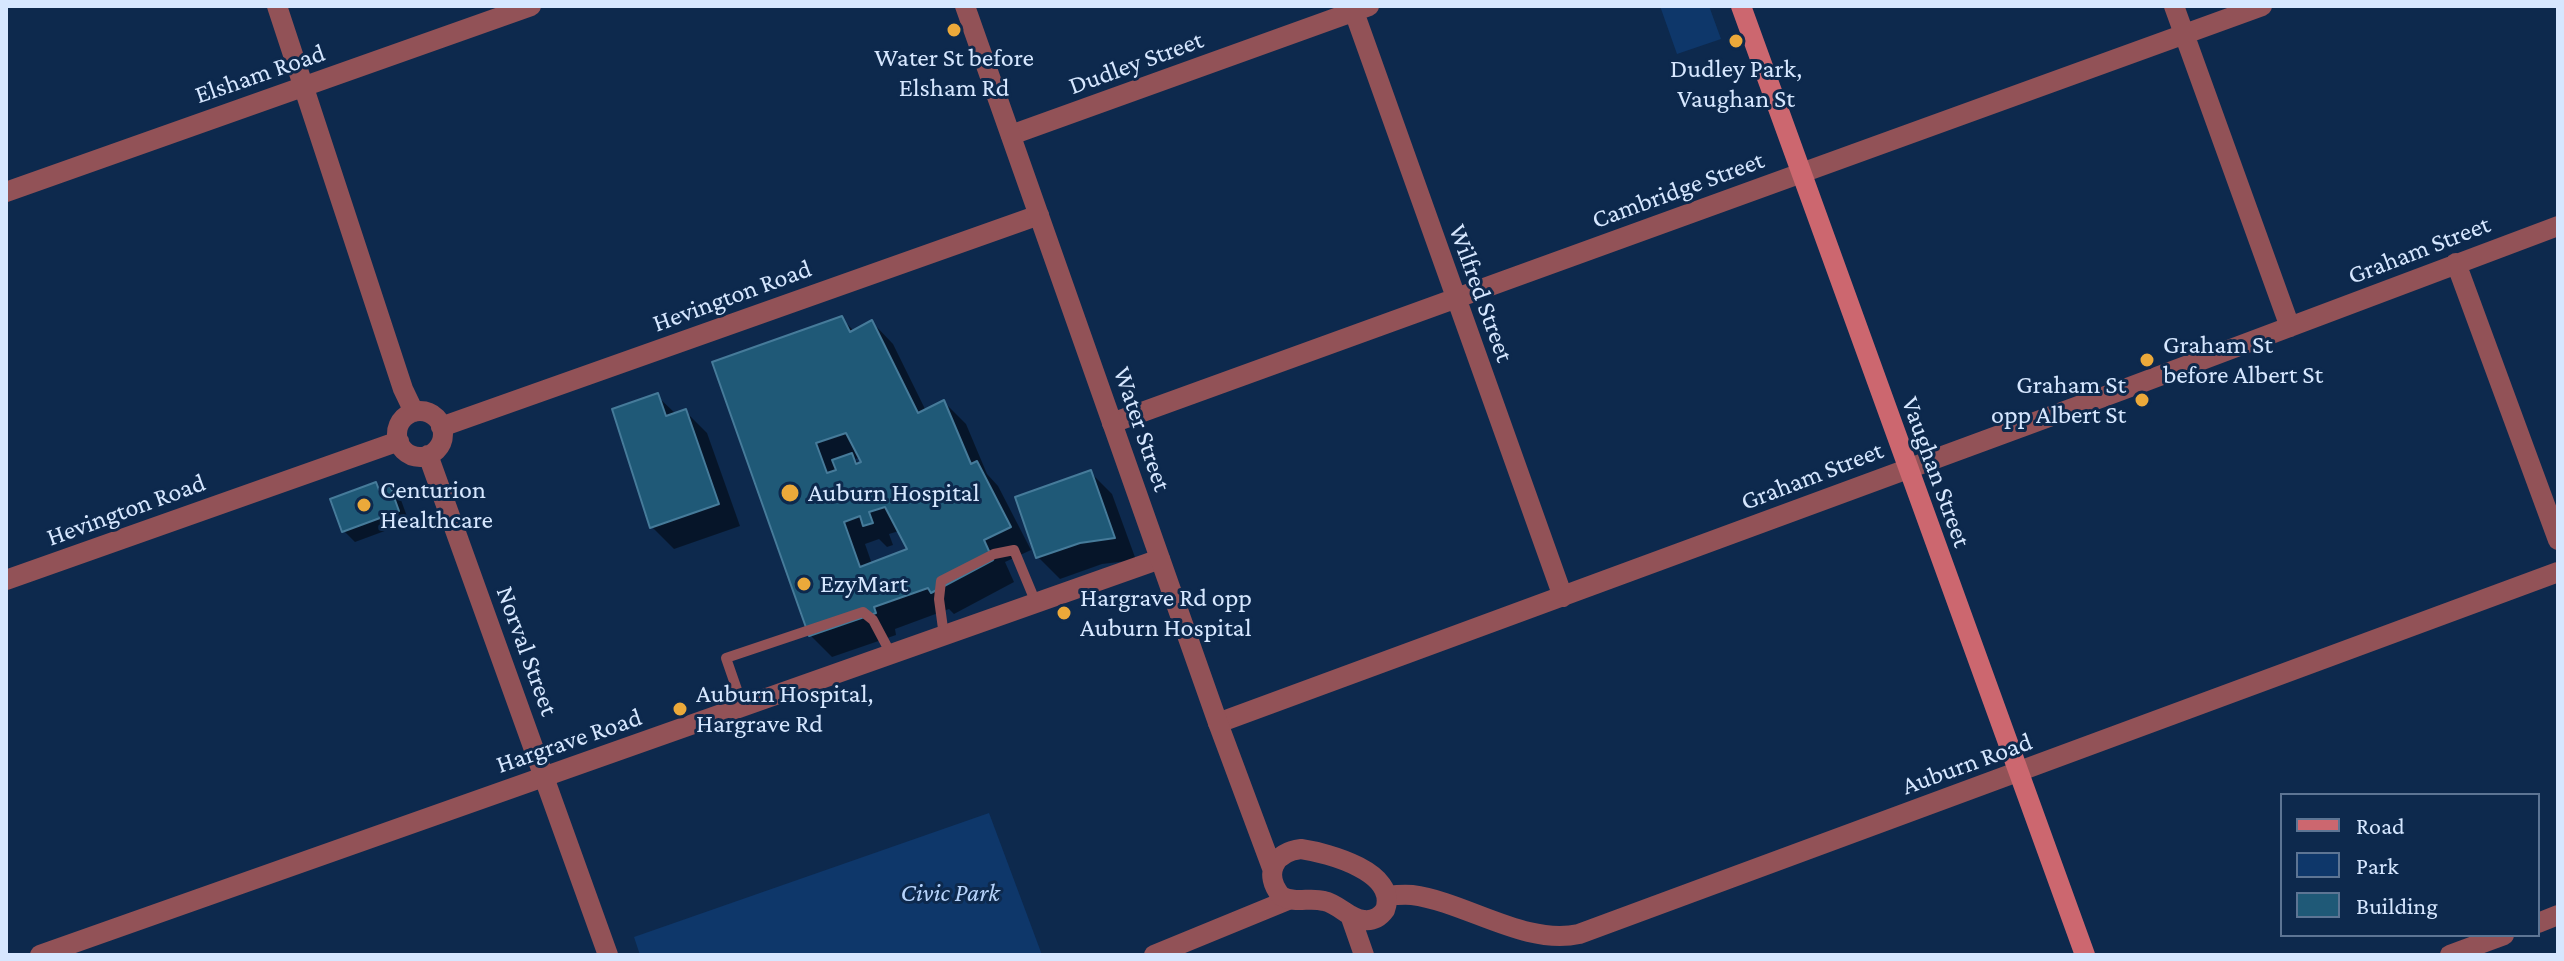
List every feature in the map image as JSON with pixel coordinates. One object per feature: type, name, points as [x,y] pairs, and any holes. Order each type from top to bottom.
[{"type":"main road","name":"Vaughan Street","points":[[1741,6],[2085,955]]},
{"type":"street","points":[[277,6],[403,389],[414,412]]},
{"type":"street","name":"Elsham Road","points":[[6,192],[531,6]]},
{"type":"street","name":"Water Street","points":[[965,6],[1272,868],[1271,876],[1276,890],[1288,900]]},
{"type":"street","points":[[2174,6],[2290,327]]},
{"type":"street","name":"Cambridge Street","points":[[1112,423],[2262,6]]},
{"type":"street","name":"Dudley Street","points":[[1011,135],[1358,8]]},
{"type":"street","name":"Wilfred Street","points":[[1358,8],[1455,298],[1563,597]]},
{"type":"street","name":"Hevington Road","points":[[441,427],[1039,215]]},
{"type":"street","name":"Graham Street","points":[[1218,723],[2558,226]]},
{"type":"street","points":[[2456,263],[2558,540]]},
{"type":"street","points":[[414,412],[428,412],[439,421],[441,427],[442,441],[428,455],[407,453],[399,441],[400,423],[414,412]]},
{"type":"street","name":"Hevington Road","points":[[6,580],[399,441]]},
{"type":"street","name":"Norval Street","points":[[428,455],[608,955]]},
{"type":"street","name":"Hargrave Road","points":[[40,955],[1160,559]]},
{"type":"street","name":"Auburn Road","points":[[1387,896],[1411,895],[1529,931],[1555,937],[1568,936],[1607,925],[2558,572]]},
{"type":"street","points":[[1154,955],[1288,900],[1323,900],[1358,919],[1374,919],[1385,910],[1387,896],[1380,881],[1367,871],[1312,850],[1292,850],[1282,854],[1272,868]]},
{"type":"street","points":[[1350,915],[1364,955]]},
{"type":"street","points":[[2450,955],[2499,937]]},
{"type":"lane","points":[[944,636],[939,599],[941,581],[994,554],[1014,550],[1036,603]]},
{"type":"lane","points":[[743,707],[726,658],[863,612],[873,620],[891,654]]},
{"type":"green space","points":[[1660,6],[1709,6],[1721,39],[1677,54]]},
{"type":"green space","name":"Civic Park","points":[[989,813],[1042,955],[640,955],[634,937]]},
{"type":"building","points":[[842,316],[850,332],[872,320],[918,413],[944,400],[971,464],[977,461],[1011,527],[984,540],[993,560],[931,593],[928,588],[874,607],[876,613],[809,636],[712,362]],"holes":[[[846,433],[861,462],[856,464],[852,453],[832,460],[836,470],[827,473],[816,443]],[[885,507],[907,549],[860,567],[844,522],[860,516],[863,526],[873,523],[869,512]]]},
{"type":"building","points":[[658,393],[666,416],[686,409],[719,504],[650,528],[612,409]]},
{"type":"building","points":[[1091,470],[1115,538],[1080,543],[1036,558],[1015,497]]},
{"type":"building","name":"Centurion Healthcare","points":[[376,482],[379,490],[390,486],[399,511],[342,532],[330,499]]},
{"type":"place","name":"Water St before Elsham Rd","points":[[954,30]]},
{"type":"place","name":"Dudley Park, Vaughan St","points":[[1736,41]]},
{"type":"place","name":"Graham St before Albert St","points":[[2147,360]]},
{"type":"place","name":"Graham St opp Albert St","points":[[2142,400]]},
{"type":"place","name":"Auburn Hospital","points":[[790,493]]},
{"type":"place","name":"Centurion Healthcare","points":[[364,505]]},
{"type":"place","name":"EzyMart","points":[[804,584]]},
{"type":"place","name":"Hargrave Rd opp Auburn Hospital","points":[[1064,613]]},
{"type":"place","name":"Auburn Hospital, Hargrave Rd","points":[[680,709]]}]
